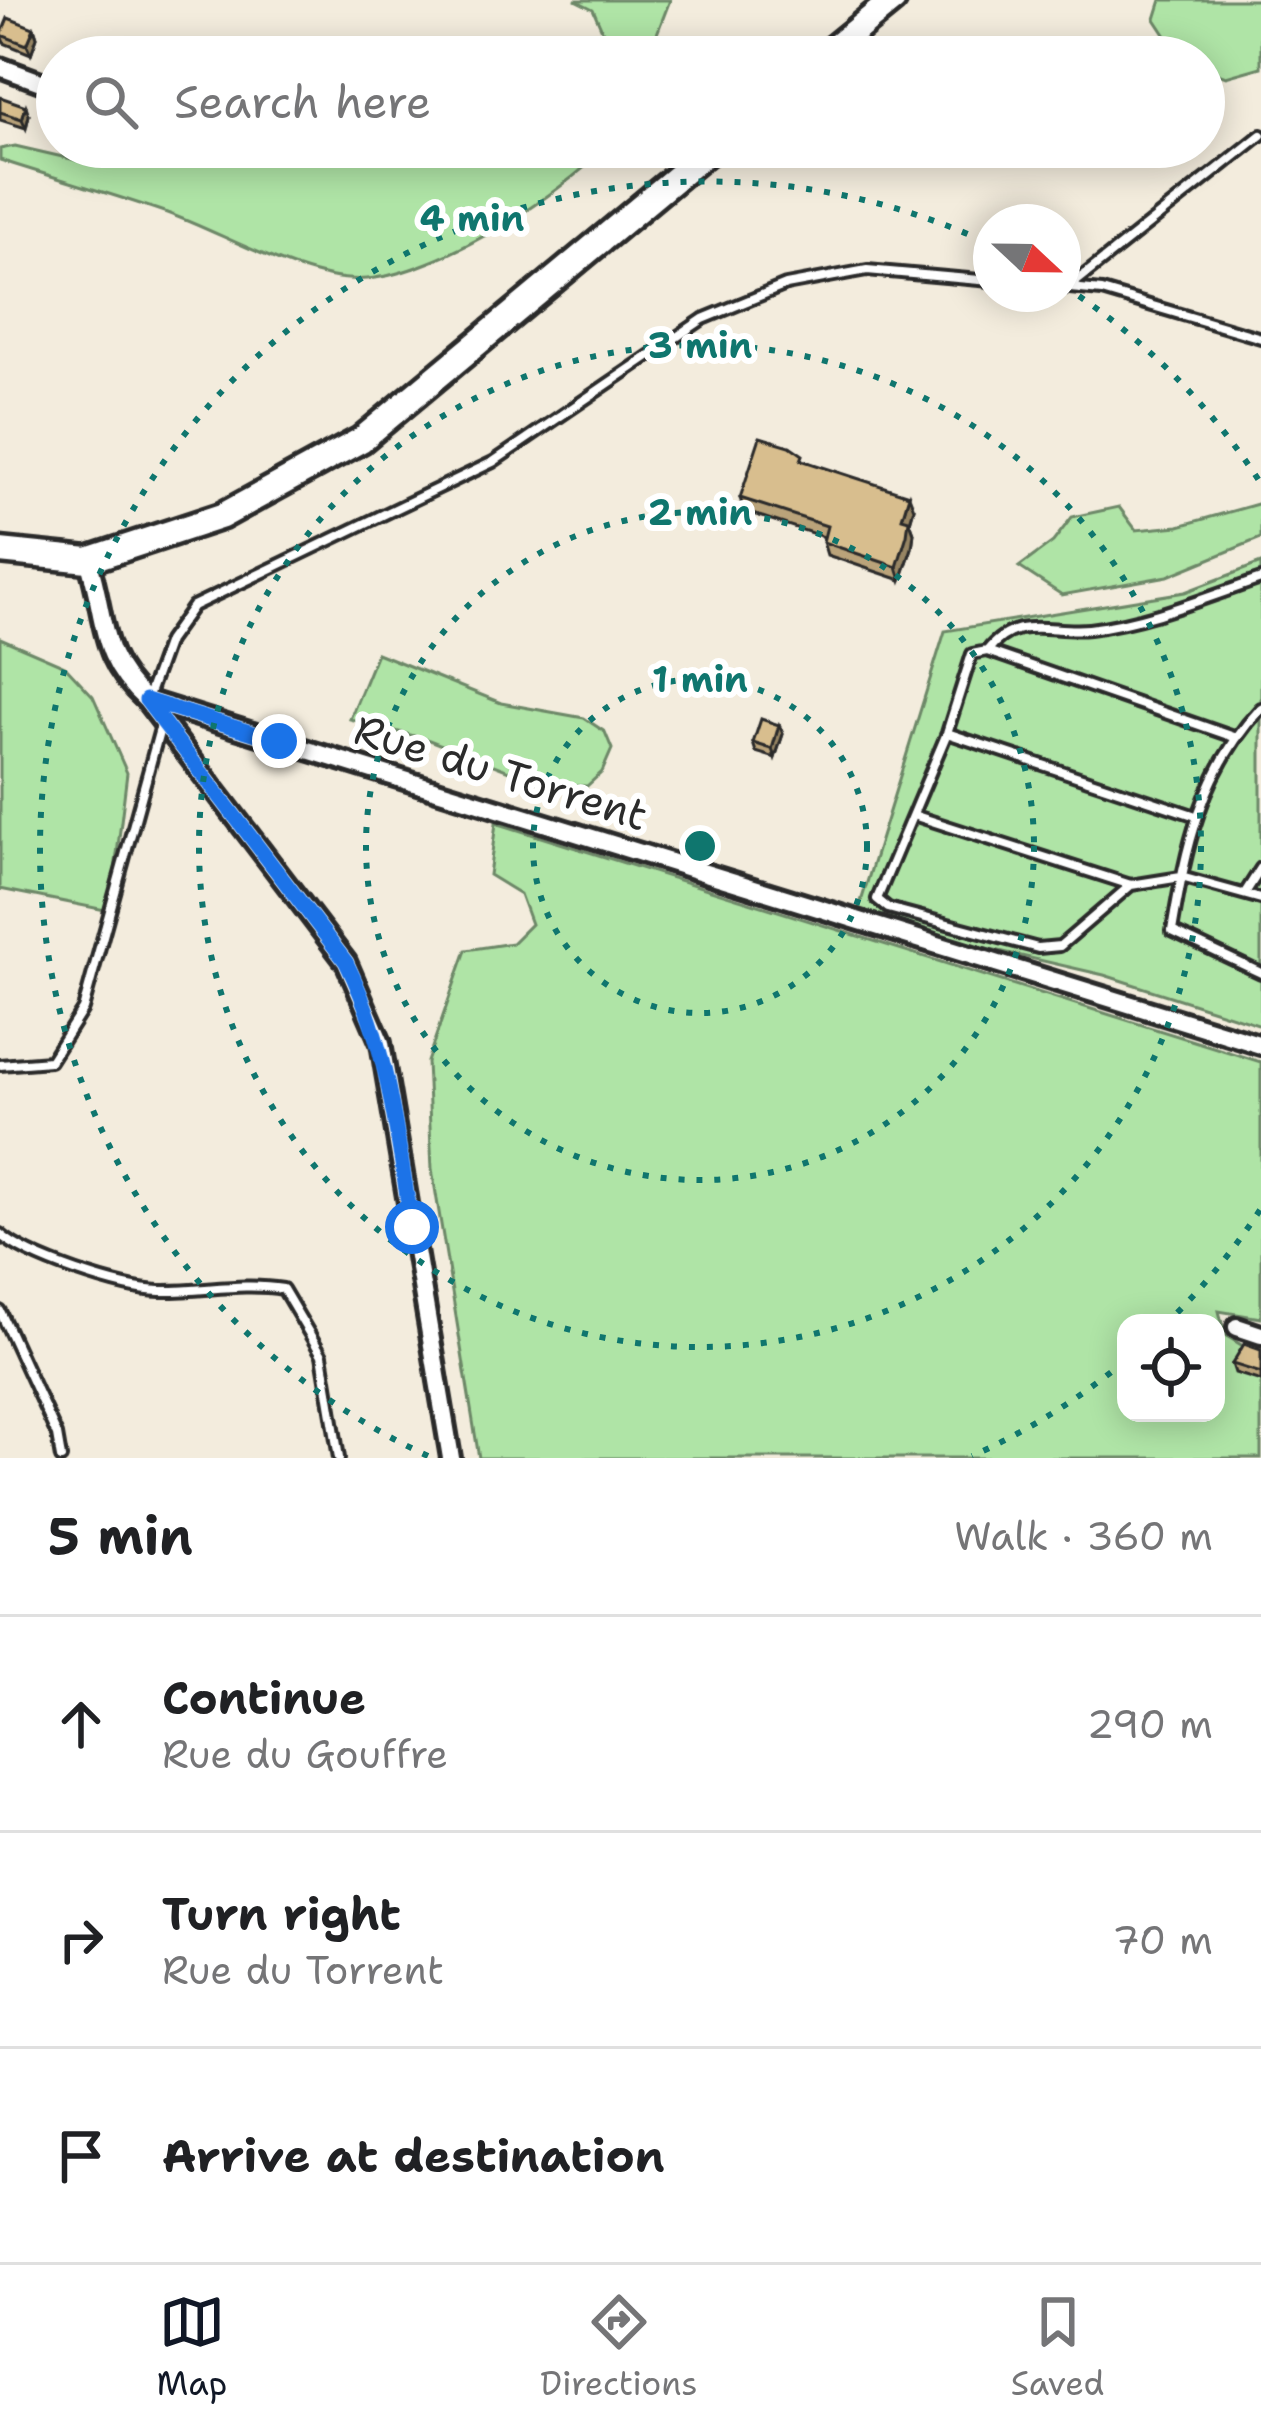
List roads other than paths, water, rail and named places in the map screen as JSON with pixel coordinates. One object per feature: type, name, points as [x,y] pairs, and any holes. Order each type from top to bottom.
[{"type":"main road","points":[[849,36],[893,0]]},
{"type":"main road","points":[[0,551],[88,560],[222,516],[361,440],[688,168]]},
{"type":"street","points":[[0,67],[36,80]]},
{"type":"street","points":[[88,560],[103,605],[104,641],[120,676],[162,720],[346,962],[367,1002],[381,1043],[451,1458]]},
{"type":"street","name":"Rue du Torrent","points":[[146,700],[1261,1045]]},
{"type":"street","points":[[1237,1327],[1261,1335]]},
{"type":"lane","points":[[1225,163],[1261,135]]},
{"type":"lane","points":[[1081,276],[1219,168]]},
{"type":"lane","points":[[146,700],[168,641],[193,606],[494,462],[703,319],[786,285],[867,270],[973,279]]},
{"type":"lane","points":[[1081,289],[1102,291],[1261,338]]},
{"type":"lane","points":[[987,651],[1001,633],[1021,625],[1055,631],[1134,622],[1261,579]]},
{"type":"lane","points":[[1132,885],[1060,946],[1038,948],[888,908],[877,899],[947,733],[972,654],[987,651],[1234,737]]},
{"type":"lane","points":[[1261,708],[1234,737],[1193,815],[1172,931],[1261,973]]},
{"type":"lane","points":[[0,1065],[50,1061],[83,1009],[162,720]]},
{"type":"lane","points":[[947,733],[1193,815]]},
{"type":"lane","points":[[913,815],[1132,885],[1181,877],[1261,899]]},
{"type":"lane","points":[[1245,893],[1261,868]]},
{"type":"lane","points":[[0,1234],[77,1270],[156,1291],[248,1284],[283,1289],[322,1354],[339,1458]]},
{"type":"lane","points":[[0,1312],[57,1435],[61,1458]]}]
